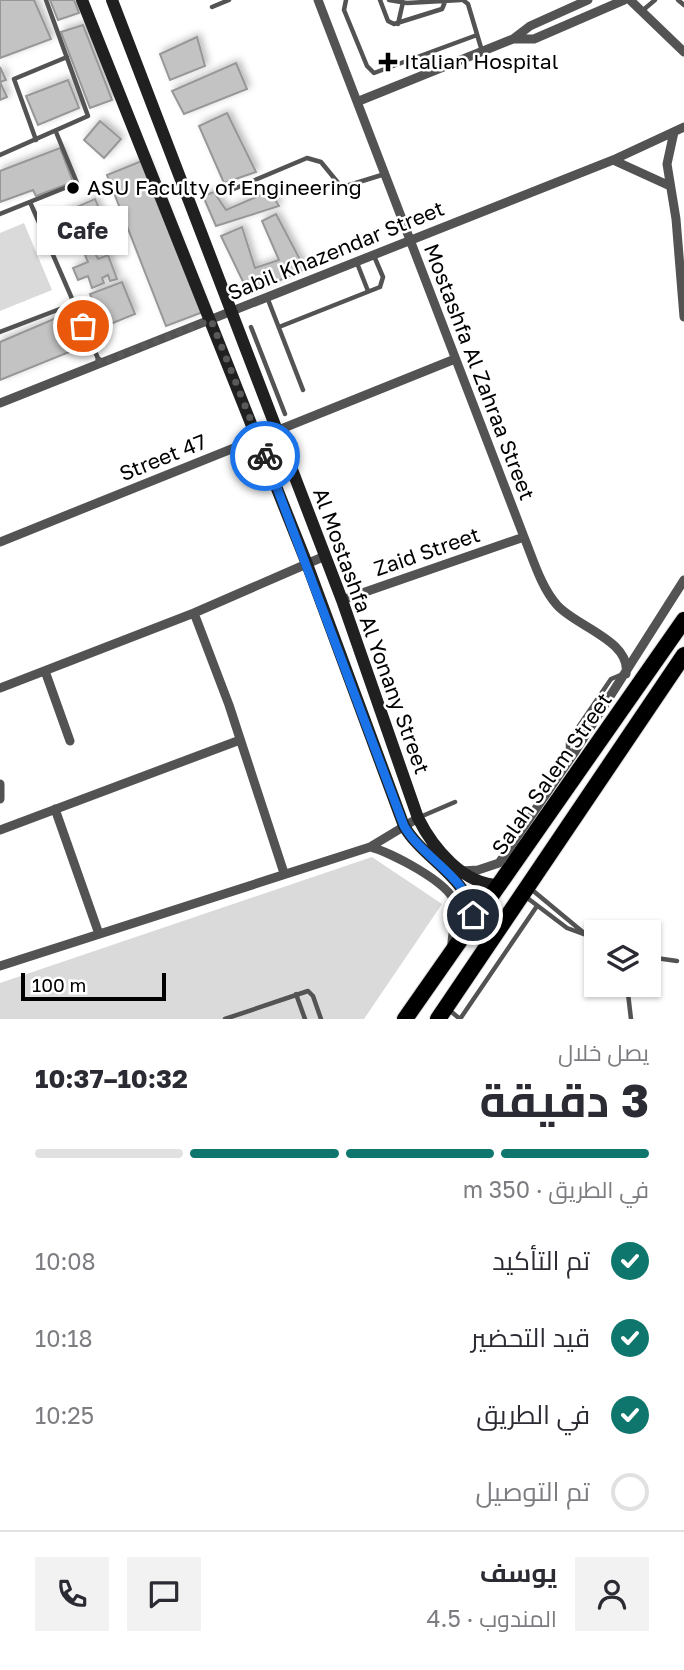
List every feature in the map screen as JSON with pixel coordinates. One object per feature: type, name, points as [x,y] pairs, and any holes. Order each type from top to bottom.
[{"type":"highway","name":"Salah Salem Street","points":[[405,1019],[684,620]]},
{"type":"highway","name":"Salah Salem Street","points":[[442,1013],[684,655]]},
{"type":"street","name":"Al Mostashfa Al Yonany Street","points":[[82,0],[307,564],[404,826],[414,842],[463,889],[472,906],[473,925]]},
{"type":"street","name":"Al Mostashfa Al Yonany Street","points":[[112,0],[231,312],[262,373],[277,431],[342,600],[418,818],[433,842],[462,871],[482,883],[500,885]]},
{"type":"street","name":"Mostashfa Al Zahraa Street","points":[[318,0],[546,588],[558,607],[618,648]]},
{"type":"street","points":[[359,101],[513,39],[530,26],[588,0]]},
{"type":"street","points":[[513,39],[534,39],[624,0]]},
{"type":"street","points":[[630,0],[684,52]]},
{"type":"street","name":"Sabil Khazendar Street","points":[[0,403],[613,160],[684,127]]},
{"type":"street","points":[[674,132],[667,156],[683,277],[684,317]]},
{"type":"street","points":[[613,160],[670,186]]},
{"type":"street","name":"Street 47","points":[[0,542],[455,359]]},
{"type":"street","name":"Zaid Street","points":[[342,600],[524,537]]},
{"type":"street","points":[[0,688],[194,613],[325,556]]},
{"type":"street","points":[[462,871],[478,870],[499,863],[574,754],[684,580]]},
{"type":"street","points":[[194,613],[284,873]]},
{"type":"street","points":[[626,674],[625,659],[618,648],[636,645],[647,638]]},
{"type":"street","points":[[45,671],[70,741]]},
{"type":"street","points":[[0,830],[240,740]]},
{"type":"street","points":[[0,784],[0,799]]},
{"type":"street","points":[[55,809],[99,934]]},
{"type":"street","points":[[0,966],[370,847],[418,818]]},
{"type":"street","points":[[370,847],[401,858],[450,894],[456,907],[451,937],[453,953]]},
{"type":"lane","points":[[0,155],[88,116],[46,0]]},
{"type":"lane","points":[[212,7],[229,0]]},
{"type":"lane","points":[[346,0],[344,10],[367,66],[374,73],[477,35]]},
{"type":"lane","points":[[380,0],[388,21],[398,24],[442,9],[445,2]]},
{"type":"lane","points":[[389,0],[462,0],[468,4],[482,51]]},
{"type":"lane","points":[[642,11],[654,0]]},
{"type":"lane","points":[[678,0],[684,5]]},
{"type":"lane","points":[[398,24],[397,17],[403,2]]},
{"type":"lane","points":[[36,140],[14,79],[67,57]]},
{"type":"lane","points":[[0,214],[77,183],[56,132]]},
{"type":"lane","points":[[229,191],[307,158],[321,162],[339,184],[346,186],[386,174]]},
{"type":"lane","points":[[30,202],[100,363]]},
{"type":"lane","points":[[279,327],[368,291],[383,282],[374,255]]},
{"type":"lane","points":[[356,262],[368,291]]},
{"type":"lane","points":[[267,297],[303,390]]},
{"type":"lane","points":[[0,332],[73,304]]},
{"type":"lane","points":[[251,327],[262,373],[285,414]]},
{"type":"lane","points":[[418,818],[455,802]]},
{"type":"lane","points":[[521,895],[567,928],[584,934]]},
{"type":"lane","points":[[521,895],[530,917]]},
{"type":"lane","points":[[521,895],[584,934]]},
{"type":"lane","points":[[442,1013],[460,1019],[537,905]]},
{"type":"lane","points":[[661,959],[677,961]]},
{"type":"lane","points":[[225,1019],[296,994],[311,993],[321,1019]]},
{"type":"lane","points":[[296,994],[305,1019]]},
{"type":"lane","points":[[628,997],[631,1019]]},
{"type":"shaded area","points":[[24,223],[52,290],[0,311],[0,233]]},
{"type":"shaded area","points":[[372,857],[442,904],[364,1019],[0,1019],[0,983]]},
{"type":"building","points":[[0,0],[34,0],[51,39],[0,58]]},
{"type":"building","points":[[50,0],[74,0],[79,13],[58,20]]},
{"type":"building","points":[[83,25],[112,100],[90,108],[61,32]]},
{"type":"building","points":[[197,37],[205,66],[170,80],[160,54]]},
{"type":"building","points":[[236,63],[247,89],[184,114],[172,91]]},
{"type":"building","points":[[0,67],[6,80],[0,82]]},
{"type":"building","points":[[68,80],[79,108],[38,125],[26,96]]},
{"type":"building","points":[[0,82],[7,97],[0,100]]},
{"type":"building","points":[[227,113],[256,172],[224,183],[199,126]]},
{"type":"building","points":[[100,121],[121,139],[104,158],[84,140]]},
{"type":"building","points":[[60,148],[73,182],[36,196],[33,190],[0,202],[0,171]]},
{"type":"building","points":[[144,160],[203,312],[166,326],[107,175]]},
{"type":"building","points":[[270,191],[279,206],[216,226],[203,196],[214,192],[226,210]]},
{"type":"building","points":[[95,199],[109,231],[77,245],[63,213]]},
{"type":"building","points":[[276,214],[305,269],[249,294],[221,236],[242,227],[255,268],[279,260],[262,221]]},
{"type":"building","points":[[94,251],[98,259],[108,255],[117,279],[110,281],[108,275],[102,278],[104,283],[92,288],[88,276],[78,280],[73,268],[88,262],[85,255]]},
{"type":"building","points":[[122,282],[135,314],[103,327],[90,294]]},
{"type":"building","points":[[68,313],[84,346],[0,380],[0,342]]},
{"type":"way so far","points":[[83,326],[100,363],[211,320],[265,456]]},
{"type":"place","name":"Italian Hospital","points":[[388,62]]},
{"type":"place","name":"ASU Faculty of Engineering","points":[[73,188]]},
{"type":"place","name":"Cafe","points":[[83,326]]},
{"type":"route","points":[[265,456],[404,826],[414,842],[463,889],[472,906],[473,915]]}]
